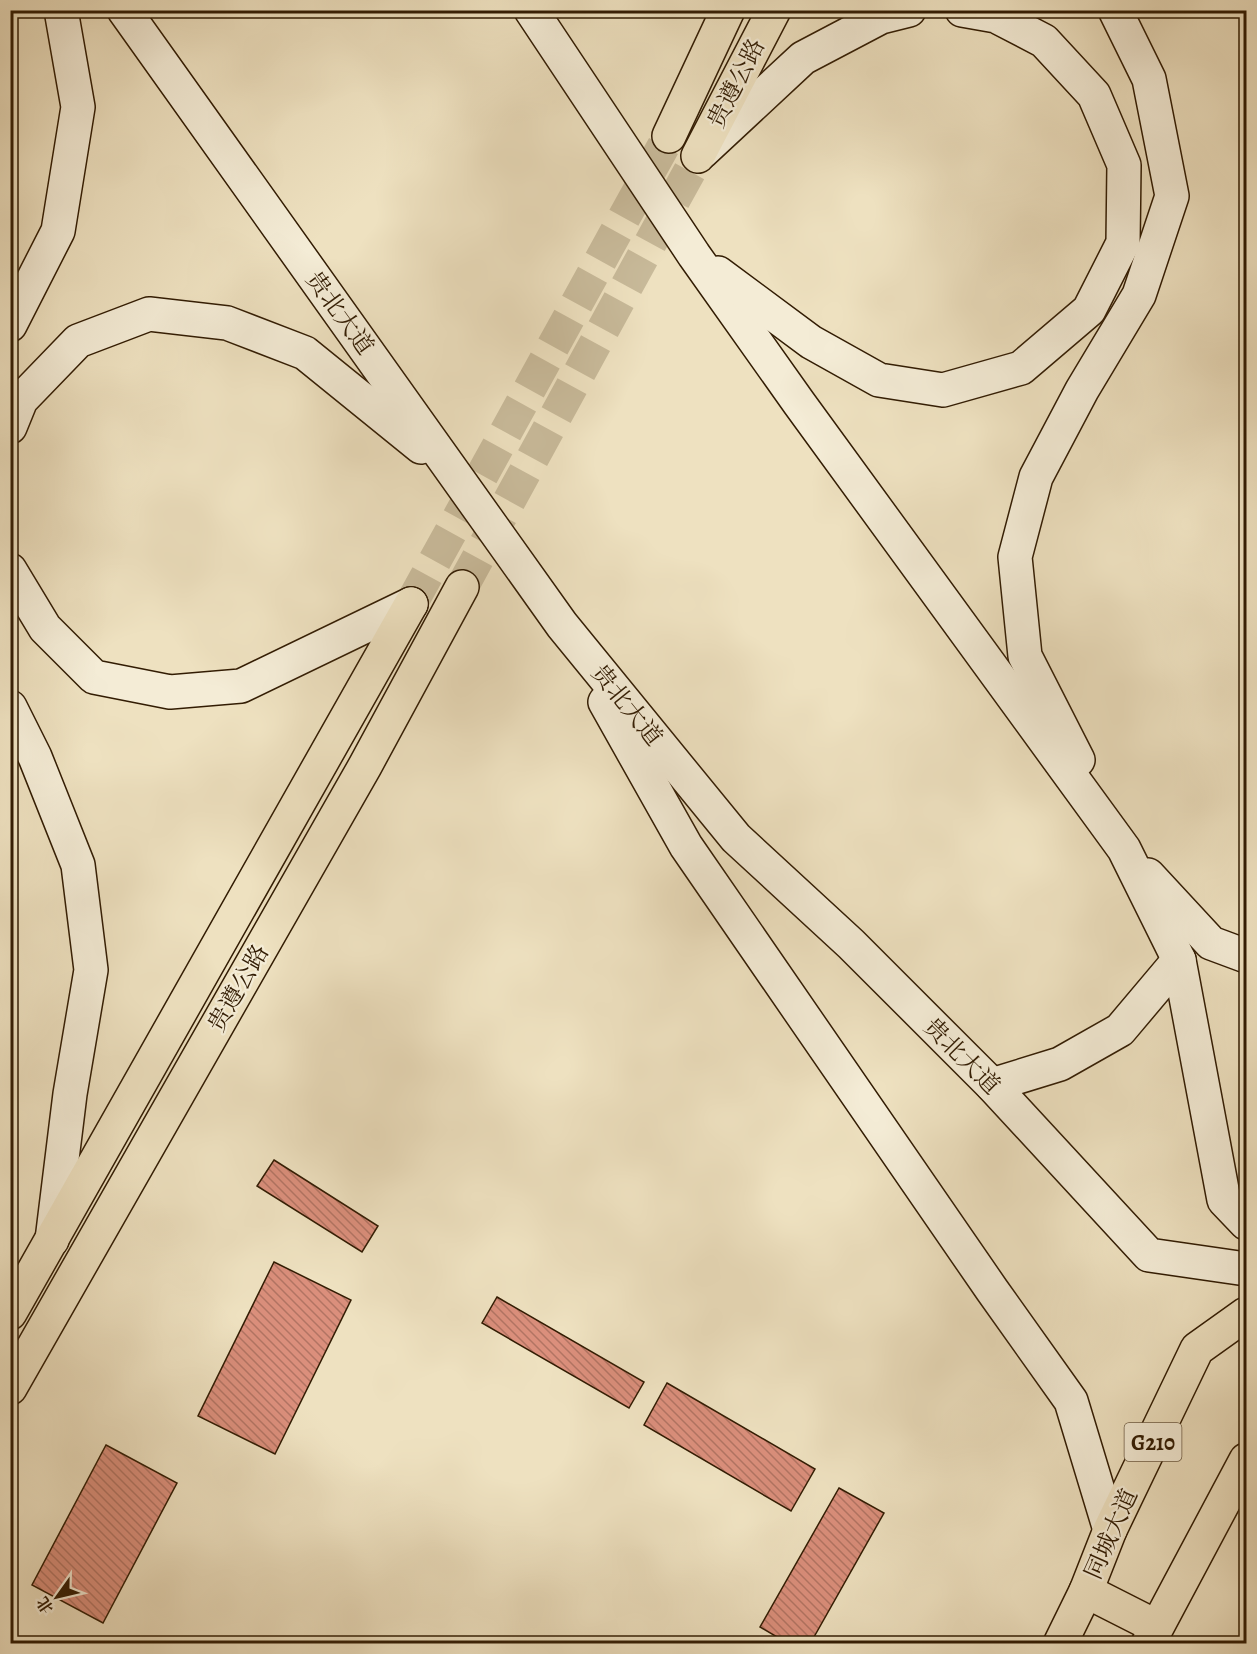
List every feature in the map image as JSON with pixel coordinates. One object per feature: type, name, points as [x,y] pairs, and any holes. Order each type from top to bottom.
[{"type":"highway","name":"贵遵公路","points":[[669,136],[728,10]]},
{"type":"highway","name":"贵遵公路","points":[[698,156],[774,10]]},
{"type":"highway","name":"贵遵公路","points":[[10,1388],[365,766],[462,586]]},
{"type":"highway","name":"贵遵公路","points":[[10,1312],[411,604]]},
{"type":"highway","name":"同城大道","points":[[1060,1644],[1086,1591],[1110,1530],[1197,1349],[1246,1314]]},
{"type":"highway","points":[[1086,1591],[1152,1635],[1246,1460]]},
{"type":"main road","points":[[10,325],[58,231],[78,107],[61,10]]},
{"type":"main road","name":"贵北大道","points":[[124,10],[562,625],[736,838],[851,944],[992,1085],[1149,1255],[1246,1269]]},
{"type":"main road","points":[[531,10],[694,255],[813,423],[1124,849],[1211,942],[1246,956]]},
{"type":"main road","points":[[698,156],[803,58],[881,17],[909,10]]},
{"type":"main road","points":[[694,255],[811,342],[879,380],[943,390],[1022,368],[1089,310],[1123,243],[1124,165],[1094,95],[1044,41],[996,16],[962,10]]},
{"type":"main road","points":[[1115,10],[1149,79],[1172,196],[1139,295],[1082,390],[1036,477],[1015,557],[1025,656],[1179,960],[1224,1200],[1246,1223]]},
{"type":"main road","points":[[10,427],[21,400],[78,341],[149,314],[227,323],[305,354],[451,470]]},
{"type":"main road","points":[[10,570],[45,628],[94,677],[170,692],[241,686],[411,604]]},
{"type":"main road","points":[[562,625],[686,846],[1071,1401],[1110,1530]]},
{"type":"main road","points":[[10,707],[35,757],[78,866],[91,970],[70,1094],[51,1241]]},
{"type":"main road","points":[[992,1085],[1060,1064],[1120,1030],[1179,960]]},
{"type":"building","points":[[274,1160],[378,1226],[362,1252],[257,1186]]},
{"type":"building","points":[[274,1262],[351,1300],[275,1454],[198,1416]]},
{"type":"building","points":[[497,1297],[644,1382],[629,1408],[482,1323]]},
{"type":"building","points":[[667,1383],[815,1469],[791,1511],[644,1425]]},
{"type":"building","points":[[106,1445],[177,1483],[103,1623],[32,1585]]},
{"type":"building","points":[[839,1488],[884,1513],[810,1644],[789,1644],[760,1627]]},
{"type":"tunnel","points":[[411,604],[669,136]]},
{"type":"tunnel","points":[[462,587],[698,156]]}]
